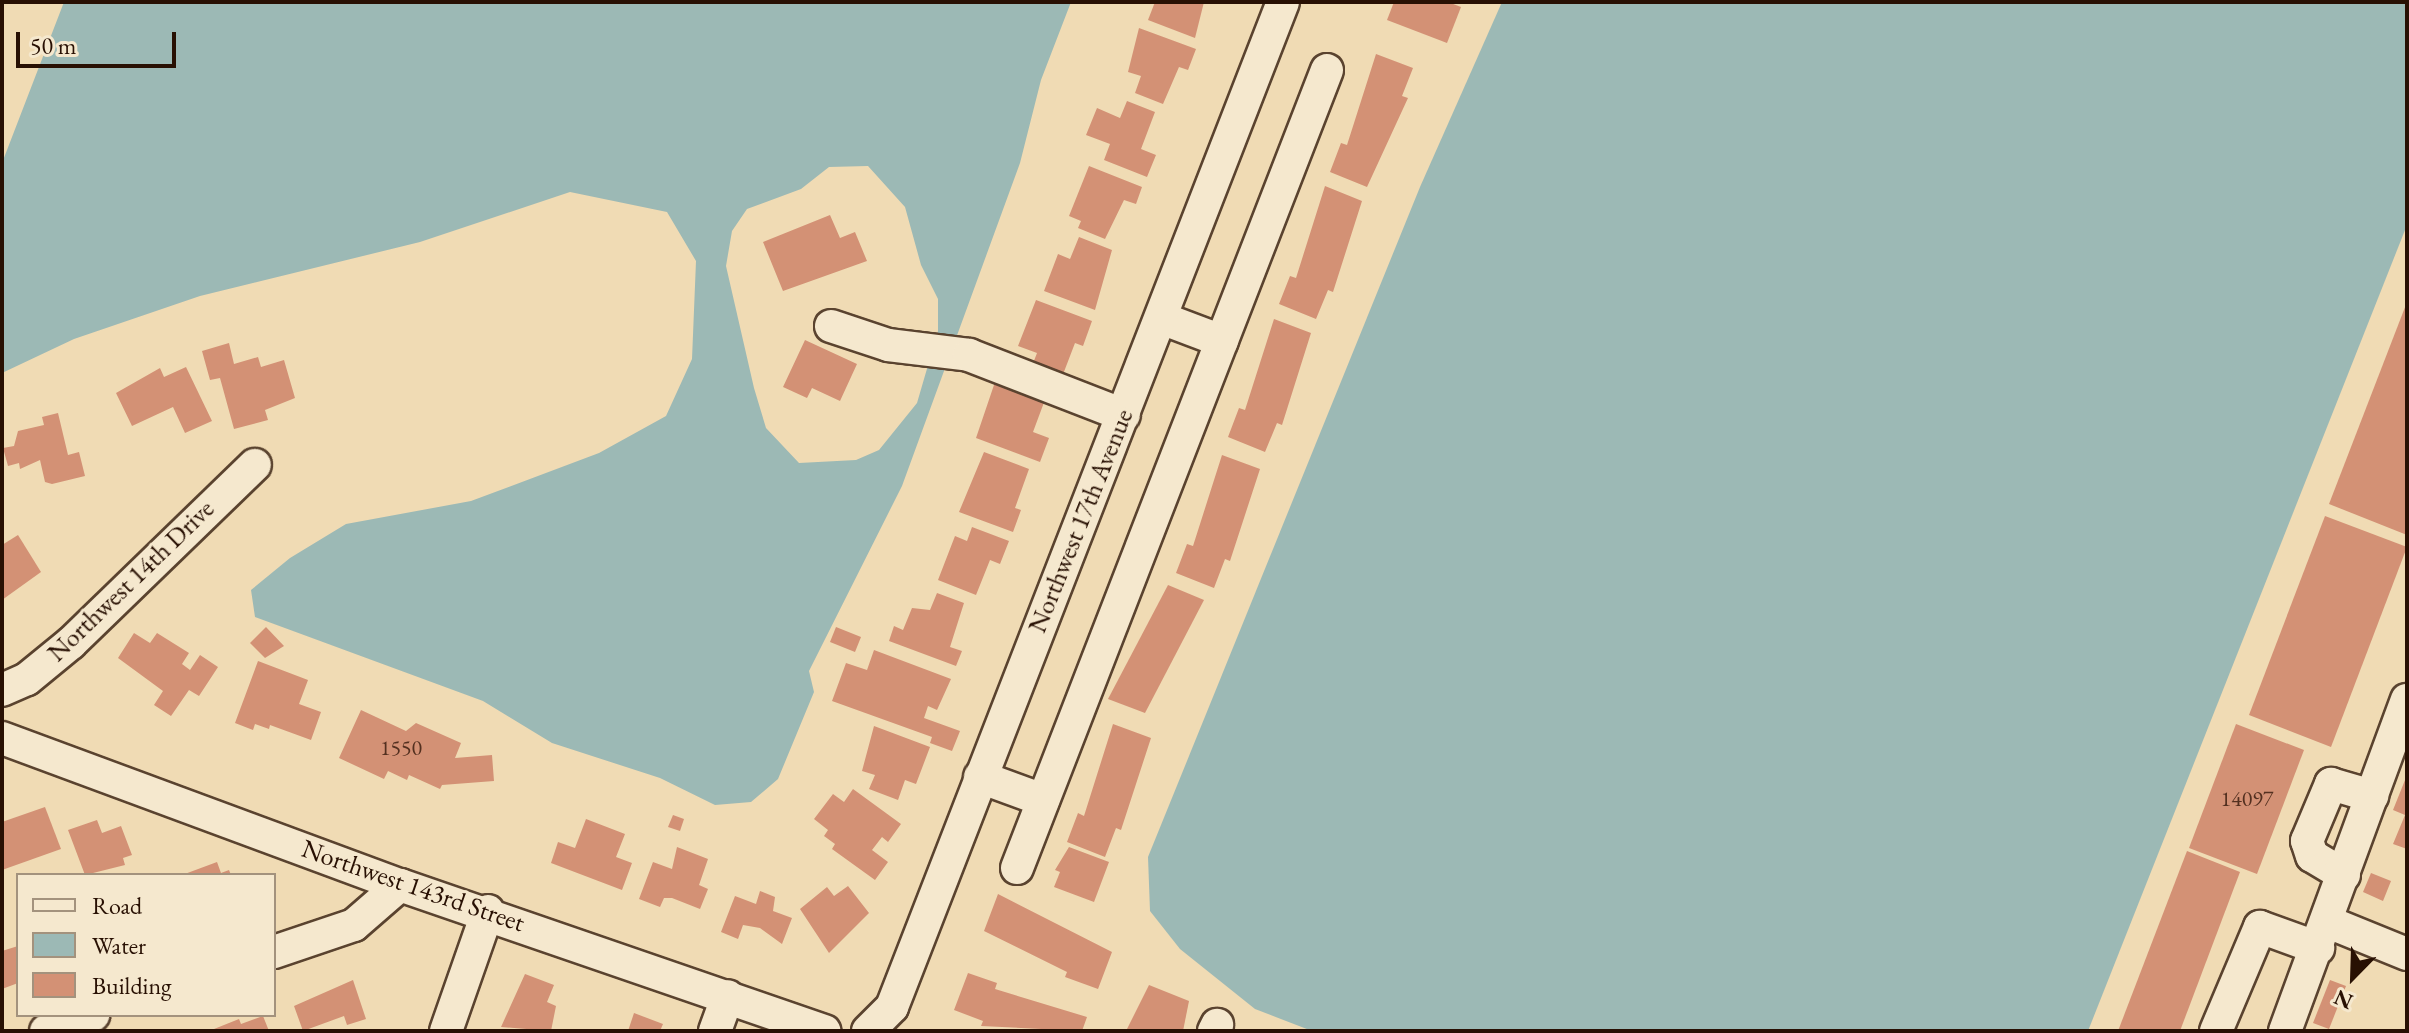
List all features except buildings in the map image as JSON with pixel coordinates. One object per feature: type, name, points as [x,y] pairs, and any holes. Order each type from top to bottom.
[{"type":"street","name":"Northwest 17th Avenue","points":[[868,1031],[892,1007],[1283,2]]},
{"type":"street","points":[[1017,868],[1327,70]]},
{"type":"street","points":[[1161,318],[1222,341]]},
{"type":"street","points":[[831,326],[888,345],[969,355],[1124,415]]},
{"type":"street","name":"Northwest 14th Drive","points":[[2,690],[27,679],[71,643],[255,465]]},
{"type":"street","points":[[2285,1031],[2323,935],[2407,700]]},
{"type":"street","name":"Northwest 143rd Street","points":[[2,738],[400,885],[488,911],[825,1031]]},
{"type":"street","points":[[980,777],[1043,800]]},
{"type":"street","points":[[2344,875],[2312,856],[2307,841],[2331,784],[2372,796]]},
{"type":"street","points":[[276,951],[354,925],[400,885]]},
{"type":"street","points":[[446,1031],[488,911]]},
{"type":"street","points":[[2216,1031],[2260,927],[2323,935],[2407,954]]},
{"type":"street","points":[[715,1031],[728,996]]},
{"type":"street","points":[[46,1031],[87,1017]]},
{"type":"water","points":[[64,2],[1071,2],[1041,80],[1020,163],[902,486],[809,671],[814,692],[778,779],[751,802],[715,805],[660,778],[552,743],[483,701],[255,617],[251,590],[290,558],[346,524],[471,501],[599,453],[666,416],[692,359],[696,261],[667,212],[570,192],[420,242],[200,296],[74,339],[2,373],[2,163]],"holes":[[[868,166],[905,207],[921,265],[938,299],[938,331],[917,403],[879,450],[856,460],[799,463],[766,428],[754,388],[726,266],[732,231],[747,209],[801,189],[829,167]]]},
{"type":"water","points":[[1502,2],[2407,2],[2407,225],[2088,1031],[1312,1031],[1255,1009],[1180,949],[1150,911],[1148,857],[1420,187]]}]
